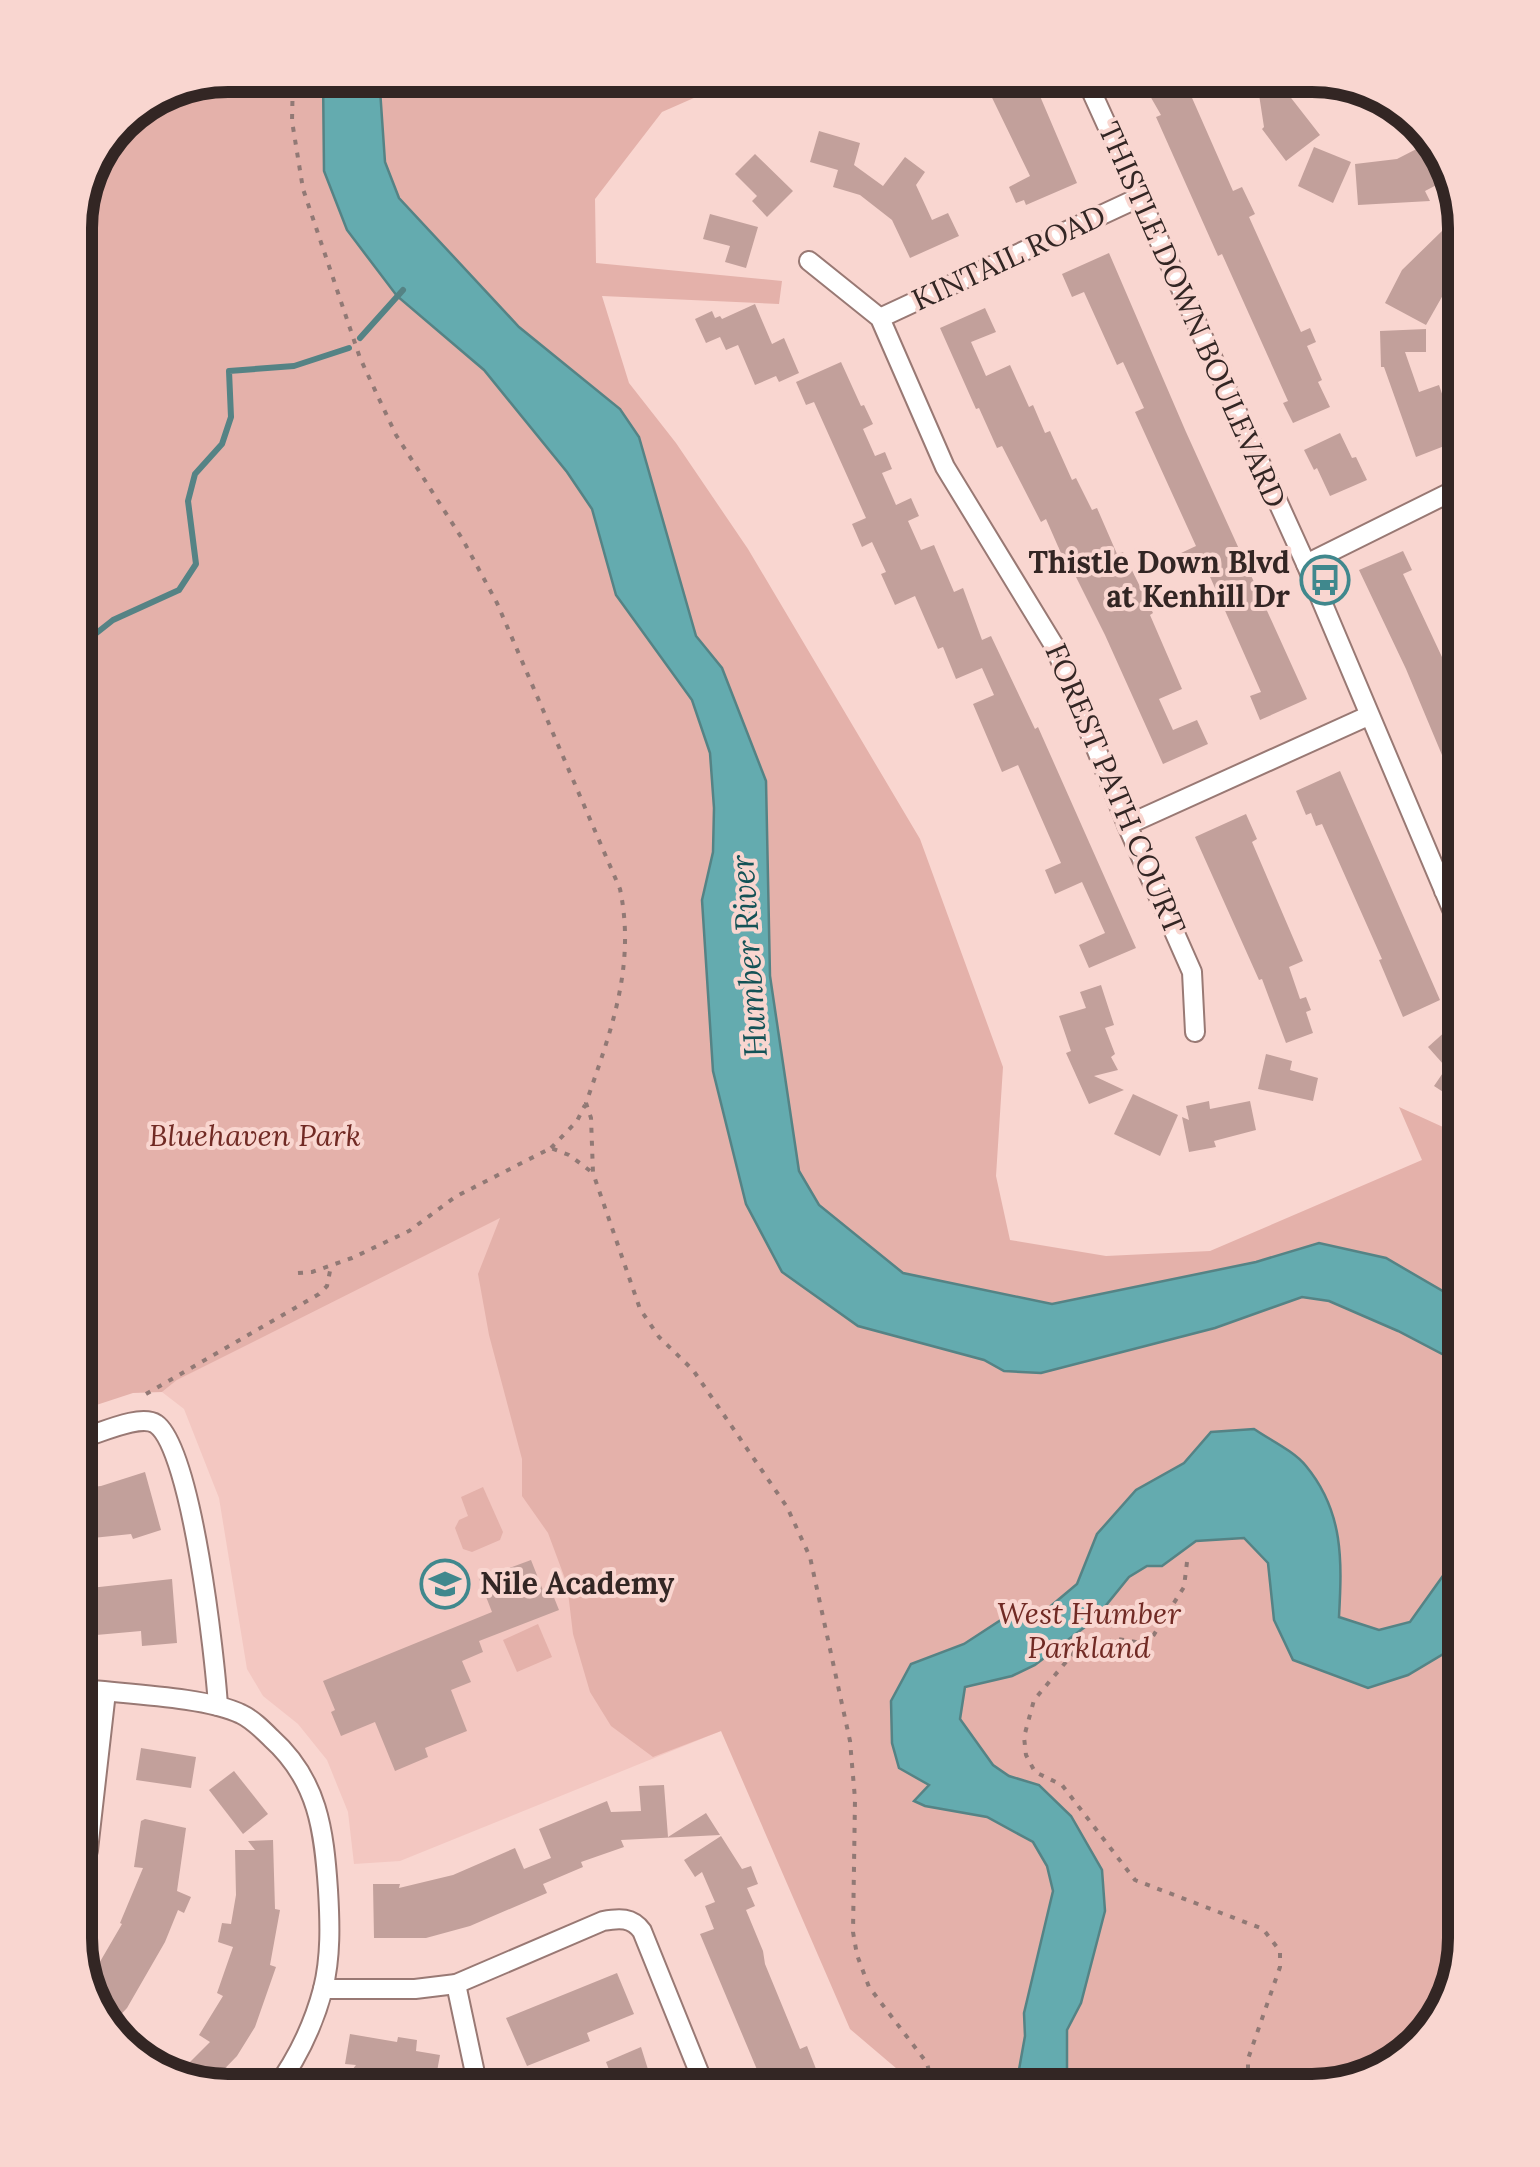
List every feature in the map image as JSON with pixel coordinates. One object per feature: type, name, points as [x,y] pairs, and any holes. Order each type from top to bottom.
[{"type":"street","name":"THISTLE DOWN BOULEVARD","points":[[1092,93],[1306,564],[1448,900]]},
{"type":"street","name":"KINTAIL ROAD","points":[[880,318],[1138,198]]},
{"type":"street","name":"FOREST PATH COURT","points":[[810,261],[880,318],[945,467],[1055,646],[1192,972],[1195,1032]]},
{"type":"street","points":[[1306,564],[1448,493]]},
{"type":"street","points":[[1127,825],[1368,716]]},
{"type":"street","points":[[1444,891],[1448,889]]},
{"type":"street","points":[[92,1435],[144,1420],[156,1425],[166,1437],[193,1518],[218,1706]]},
{"type":"street","points":[[92,1690],[218,1706],[244,1715],[298,1766],[317,1804],[324,1838],[330,1920],[323,1989],[302,2046],[284,2074]]},
{"type":"street","points":[[92,1814],[106,1692]]},
{"type":"street","points":[[323,1989],[416,1989],[456,1984],[603,1921],[626,1919],[636,1922],[699,2074]]},
{"type":"street","points":[[456,1984],[475,2074]]},
{"type":"path","points":[[293,92],[294,136],[303,189],[360,358],[396,435],[463,540],[497,603],[620,889],[626,938],[622,990],[586,1102],[577,1121],[551,1148],[455,1197],[409,1231],[330,1266],[298,1272]]},
{"type":"path","points":[[586,1102],[591,1118],[593,1174],[640,1309],[659,1337],[693,1370],[788,1508],[810,1557],[850,1741],[855,1799],[852,1932],[857,1955],[869,1987],[927,2063],[930,2074]]},
{"type":"path","points":[[551,1148],[569,1155],[593,1174]]},
{"type":"path","points":[[146,1394],[320,1294],[330,1266]]},
{"type":"path","points":[[1187,1562],[1184,1587],[1148,1644],[1118,1639],[1076,1650],[1034,1700],[1024,1737],[1026,1755],[1034,1772],[1062,1785],[1135,1880],[1263,1929],[1280,1951],[1280,1967],[1248,2059],[1248,2074]]},
{"type":"shaded area","name":"Nile Academy","points":[[501,1217],[721,1731],[400,1861],[354,1864],[348,1812],[327,1760],[298,1724],[263,1696],[247,1669],[219,1498],[184,1409],[162,1392],[177,1380],[331,1300]]},
{"type":"green space","name":"West Humber Parkland","points":[[706,92],[662,112],[595,199],[596,263],[782,281],[779,304],[602,296],[629,383],[676,443],[748,549],[920,839],[1003,1067],[996,1176],[1010,1240],[1106,1256],[1210,1251],[1422,1160],[1399,1107],[1448,1129],[1448,1939],[1437,1991],[1419,2021],[1394,2046],[1364,2064],[1330,2073],[903,2074],[850,2029],[721,1731],[653,1757],[611,1726],[590,1692],[573,1634],[567,1584],[548,1533],[522,1496],[522,1459],[489,1335],[478,1274],[500,1218],[177,1380],[162,1392],[133,1393],[92,1406],[93,219],[106,168],[139,126],[160,111],[210,94]]},
{"type":"green space","points":[[483,1487],[503,1532],[500,1540],[472,1552],[463,1549],[455,1528],[459,1520],[468,1516],[461,1497]]},
{"type":"green space","points":[[538,1624],[552,1657],[517,1672],[503,1640]]},
{"type":"water","name":"Humber River","points":[[323,92],[380,92],[385,162],[399,198],[519,327],[620,409],[639,437],[696,636],[722,668],[766,781],[770,976],[799,1171],[819,1205],[903,1273],[1052,1304],[1256,1262],[1319,1243],[1386,1258],[1448,1294],[1448,1357],[1329,1301],[1302,1297],[1215,1328],[1041,1373],[1004,1371],[984,1360],[858,1326],[782,1272],[746,1204],[713,1071],[702,900],[713,852],[714,808],[710,753],[692,700],[616,595],[592,509],[567,472],[484,370],[397,296],[347,230],[324,171]]},
{"type":"water","points":[[1254,1429],[1301,1461],[1318,1483],[1328,1501],[1338,1538],[1339,1617],[1379,1630],[1410,1622],[1448,1569],[1448,1651],[1408,1675],[1368,1688],[1293,1660],[1274,1620],[1268,1563],[1244,1538],[1196,1541],[1162,1566],[1147,1566],[1129,1577],[1094,1620],[1035,1665],[1012,1676],[965,1687],[960,1719],[993,1765],[1009,1776],[1039,1785],[1071,1816],[1102,1870],[1105,1911],[1081,2003],[1067,2030],[1069,2074],[1018,2074],[1025,2036],[1024,2013],[1053,1891],[1047,1866],[1033,1842],[987,1817],[914,1801],[929,1785],[899,1768],[892,1743],[891,1701],[911,1664],[964,1644],[1007,1616],[1046,1610],[1077,1584],[1097,1534],[1136,1490],[1184,1463],[1211,1432]]},
{"type":"building","points":[[990,93],[1039,93],[1077,183],[1026,205],[1024,200],[1016,203],[1009,187],[1030,176]]},
{"type":"building","points":[[1148,93],[1190,93],[1233,191],[1242,187],[1255,214],[1249,217],[1301,332],[1310,328],[1316,342],[1307,346],[1330,407],[1293,423],[1283,403],[1288,401],[1156,117],[1161,115]]},
{"type":"building","points":[[1259,93],[1295,93],[1288,94],[1320,135],[1286,161],[1264,127]]},
{"type":"building","points":[[819,131],[860,143],[854,165],[883,186],[905,157],[925,172],[916,185],[932,220],[948,213],[959,236],[910,258],[892,220],[860,195],[833,187],[838,170],[810,162]]},
{"type":"building","points":[[1314,147],[1351,162],[1333,203],[1298,186]]},
{"type":"building","points":[[1420,147],[1440,183],[1425,191],[1430,201],[1358,205],[1355,164],[1397,159]]},
{"type":"building","points":[[755,154],[793,191],[767,217],[752,201],[757,196],[735,174]]},
{"type":"building","points":[[710,214],[758,227],[746,268],[725,262],[730,246],[703,239]]},
{"type":"building","points":[[1443,230],[1448,235],[1448,290],[1426,325],[1385,303],[1402,270]]},
{"type":"building","points":[[1109,253],[1307,699],[1260,720],[1250,696],[1261,692],[1202,560],[1186,567],[1181,553],[1196,546],[1135,412],[1144,408],[1123,362],[1117,365],[1084,292],[1072,297],[1062,274]]},
{"type":"building","points":[[755,304],[772,344],[784,338],[799,373],[779,382],[776,376],[755,385],[738,345],[726,350],[720,337],[706,343],[695,319],[712,311],[715,318],[722,319]]},
{"type":"building","points":[[985,308],[996,332],[971,342],[986,376],[1010,365],[1029,407],[1033,405],[1045,433],[1050,431],[1072,480],[1076,478],[1092,510],[1097,508],[1117,554],[1123,552],[1153,613],[1150,615],[1182,689],[1159,699],[1173,730],[1197,720],[1208,744],[1163,764],[1105,635],[1046,519],[1041,522],[1002,446],[997,448],[979,408],[976,409],[940,328]]},
{"type":"building","points":[[1426,329],[1426,352],[1405,352],[1419,392],[1439,385],[1448,411],[1448,445],[1416,457],[1381,367],[1380,331]]},
{"type":"building","points":[[841,362],[873,424],[863,429],[875,456],[885,452],[892,469],[882,473],[896,505],[911,498],[919,516],[908,521],[921,550],[934,545],[954,592],[963,588],[982,640],[991,636],[1035,729],[1038,727],[1136,948],[1089,968],[1079,945],[1105,933],[1082,882],[1055,894],[1045,870],[1061,863],[1018,765],[1002,772],[973,704],[994,695],[982,668],[956,679],[915,596],[895,605],[872,542],[862,547],[852,524],[866,518],[814,402],[806,405],[796,382]]},
{"type":"building","points":[[1340,433],[1367,480],[1330,496],[1304,450]]},
{"type":"building","points":[[1403,551],[1412,570],[1403,574],[1448,670],[1448,769],[1406,669],[1359,570]]},
{"type":"building","points":[[1340,771],[1440,1000],[1403,1017],[1379,960],[1382,959],[1322,824],[1316,826],[1311,813],[1306,815],[1296,791]]},
{"type":"building","points":[[1246,814],[1257,839],[1252,842],[1303,961],[1289,967],[1300,999],[1306,997],[1311,1010],[1306,1012],[1313,1033],[1286,1043],[1262,979],[1259,980],[1195,837]]},
{"type":"building","points":[[1101,985],[1114,1025],[1105,1028],[1118,1070],[1094,1076],[1124,1090],[1089,1104],[1066,1053],[1071,1051],[1059,1016],[1086,1008],[1080,992]]},
{"type":"building","points":[[1448,1029],[1448,1061],[1444,1065],[1428,1047]]},
{"type":"building","points":[[1266,1054],[1292,1061],[1290,1070],[1318,1078],[1313,1101],[1258,1089]]},
{"type":"building","points":[[1448,1065],[1448,1095],[1434,1086]]},
{"type":"building","points":[[1133,1094],[1178,1115],[1160,1156],[1114,1134]]},
{"type":"building","points":[[1209,1101],[1210,1109],[1250,1101],[1256,1130],[1214,1141],[1216,1147],[1189,1152],[1182,1117],[1189,1120],[1186,1106]]},
{"type":"building","points":[[145,1472],[161,1530],[133,1539],[131,1534],[92,1538],[92,1487]]},
{"type":"building","points":[[531,1560],[544,1593],[551,1590],[559,1610],[479,1641],[483,1652],[462,1661],[471,1682],[451,1690],[467,1731],[425,1748],[428,1757],[395,1771],[375,1722],[341,1736],[323,1681],[492,1612],[479,1579]]},
{"type":"building","points":[[172,1579],[177,1643],[142,1646],[141,1631],[92,1635],[92,1588]]},
{"type":"building","points":[[141,1748],[196,1757],[191,1788],[136,1780]]},
{"type":"building","points":[[234,1771],[268,1814],[243,1834],[209,1790]]},
{"type":"building","points":[[664,1785],[668,1837],[706,1813],[720,1835],[621,1840],[624,1847],[581,1862],[583,1867],[543,1884],[547,1893],[470,1926],[426,1938],[374,1938],[373,1884],[400,1884],[399,1888],[453,1875],[515,1848],[524,1869],[551,1858],[539,1829],[607,1801],[611,1812],[641,1811],[639,1786]]},
{"type":"building","points":[[141,1821],[186,1828],[177,1891],[191,1897],[184,1913],[178,1910],[165,1942],[118,2017],[103,1991],[96,1969],[122,1924],[143,1868],[134,1867]]},
{"type":"building","points":[[721,1836],[742,1869],[751,1866],[758,1884],[747,1888],[755,1906],[746,1910],[800,2049],[807,2046],[818,2074],[758,2072],[700,1934],[714,1929],[705,1906],[715,1902],[702,1872],[695,1877],[684,1860]]},
{"type":"building","points":[[273,1840],[275,1909],[280,1910],[270,1965],[276,1967],[255,2027],[237,2056],[220,2074],[202,2072],[185,2067],[210,2042],[199,2035],[223,1996],[217,1993],[233,1947],[218,1942],[222,1923],[231,1924],[236,1895],[235,1850],[255,1850],[248,1841]]},
{"type":"building","points":[[617,1973],[634,2014],[587,2033],[590,2041],[527,2066],[506,2018]]},
{"type":"building","points":[[350,2034],[397,2042],[398,2037],[417,2040],[416,2051],[440,2055],[437,2074],[370,2074],[352,2070],[356,2065],[345,2064]]},
{"type":"building","points":[[641,2047],[649,2074],[611,2074],[606,2062]]},
{"type":"waterway","points":[[360,338],[403,290]]},
{"type":"waterway","points":[[93,636],[113,620],[179,590],[196,564],[188,501],[195,474],[222,444],[231,417],[229,371],[294,366],[349,348]]},
{"type":"place","name":"Thistle Down Blvd at Kenhill Dr","points":[[1325,580]]},
{"type":"place","name":"Nile Academy","points":[[445,1584]]},
{"type":"park label","name":"Bluehaven Park","points":[[255,1136]]}]
